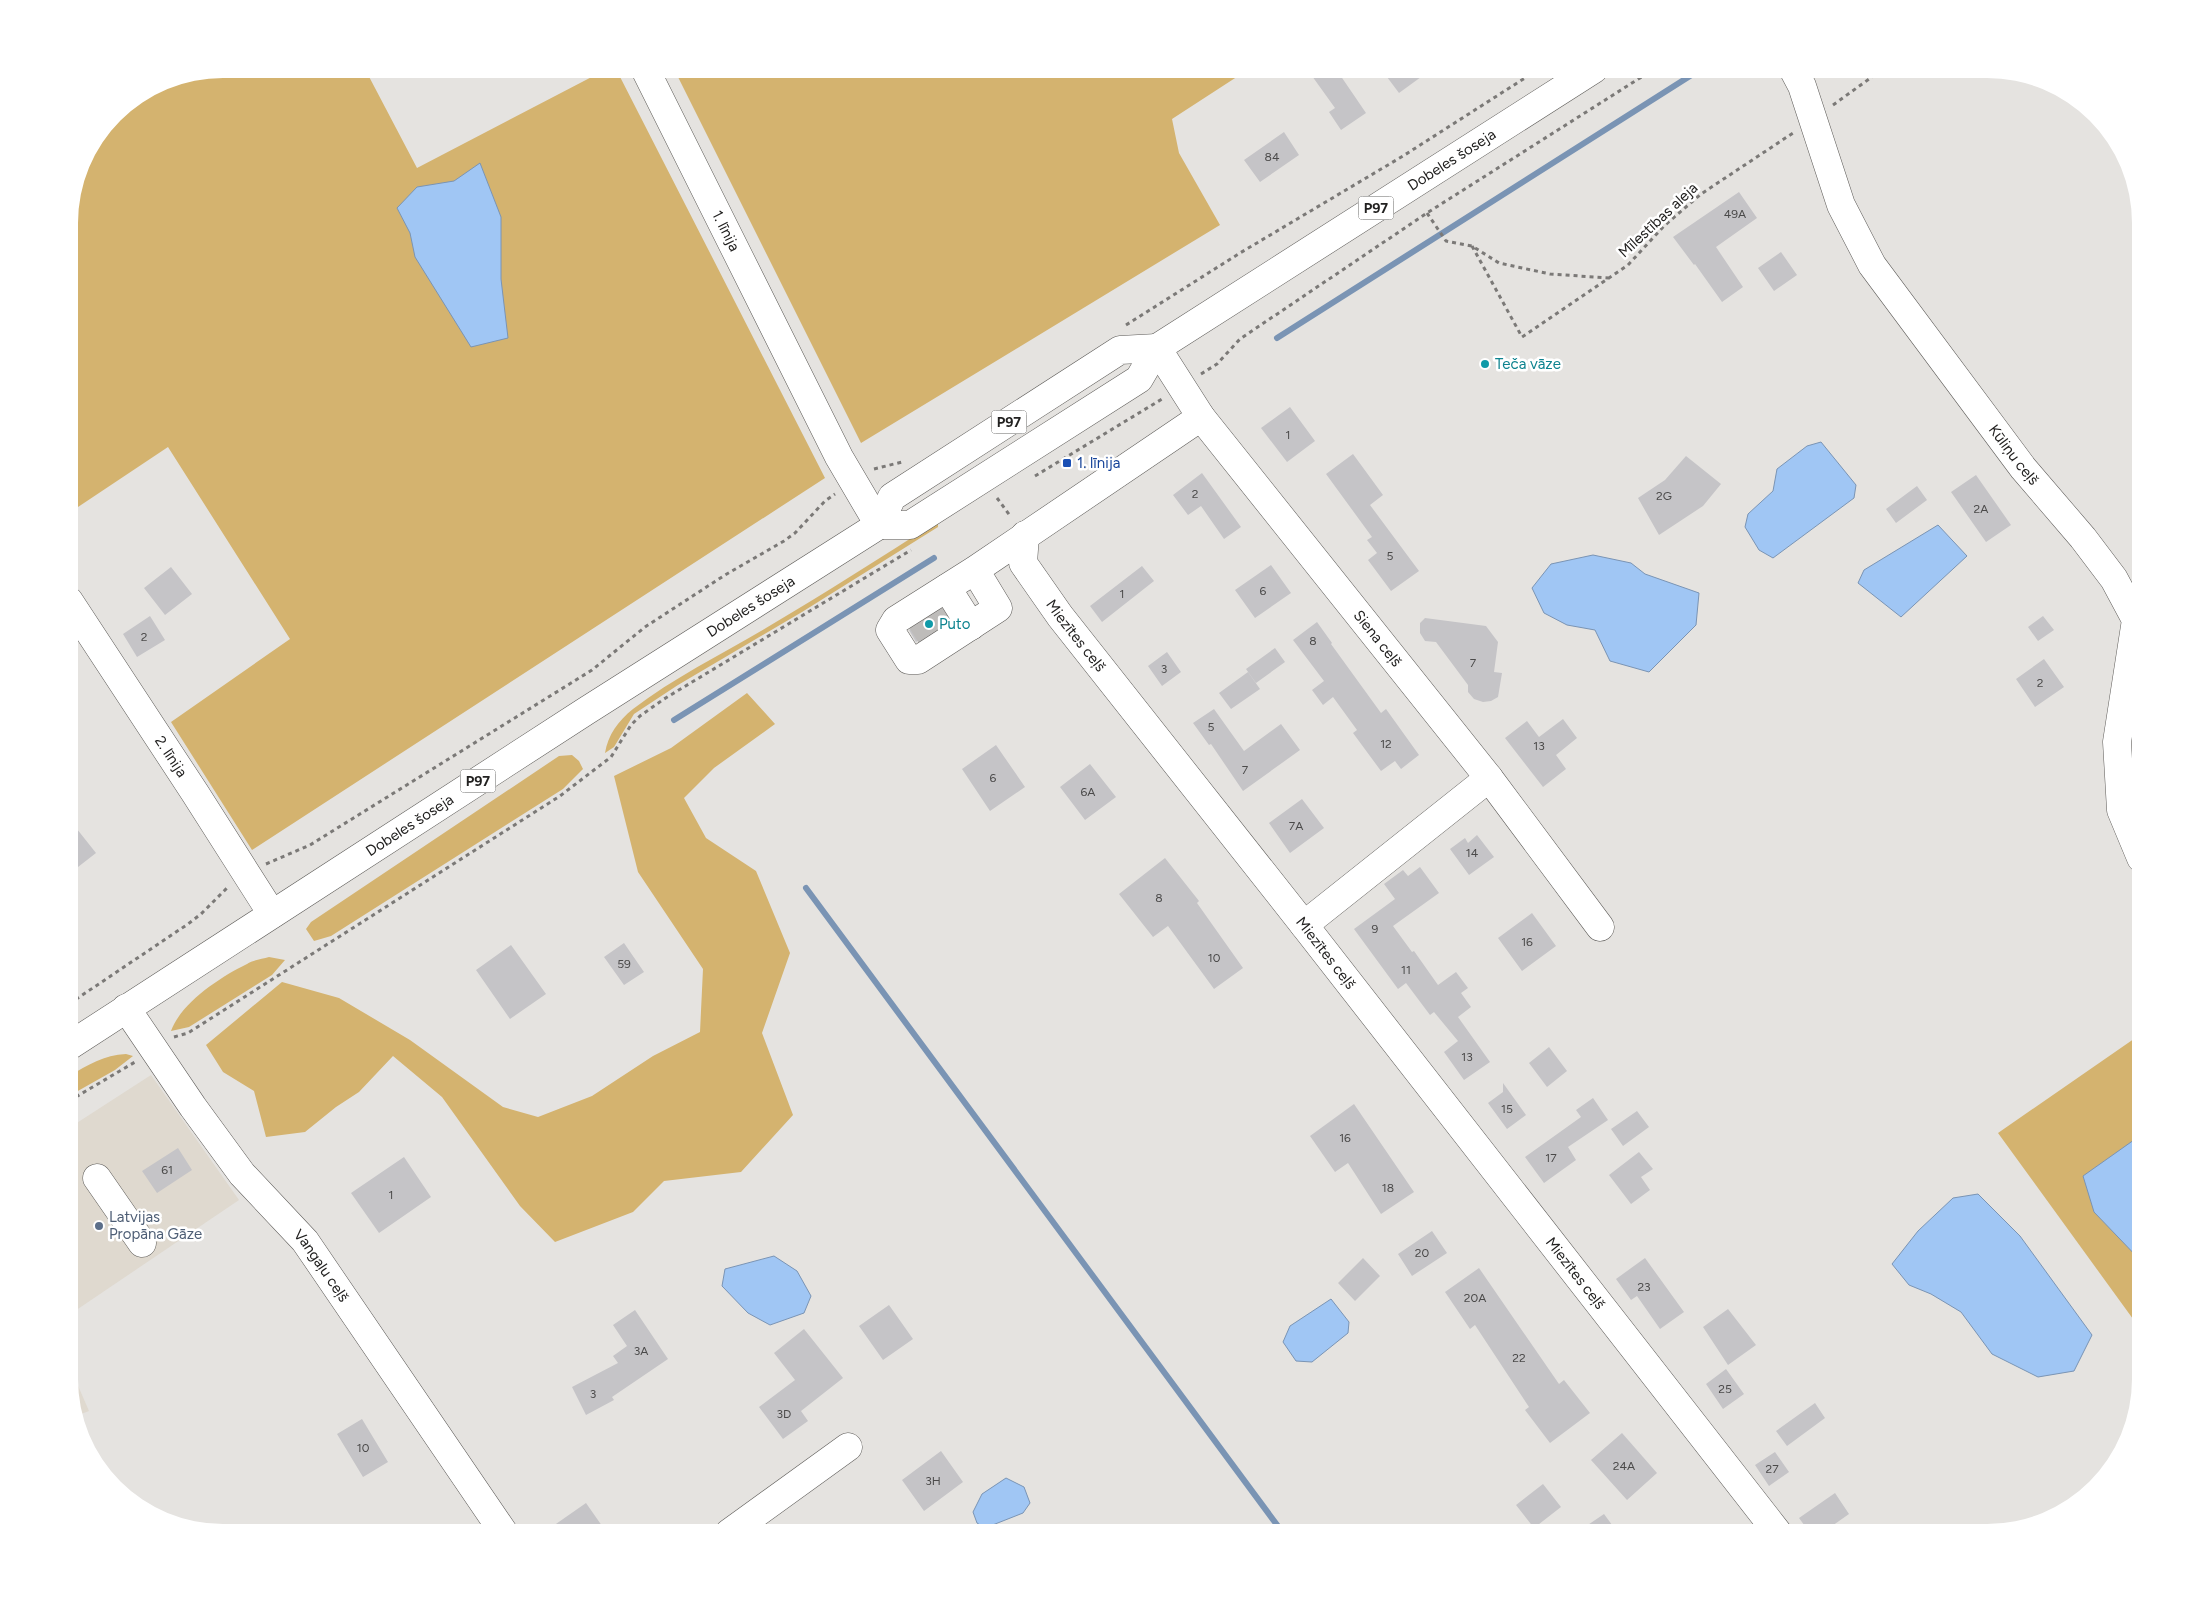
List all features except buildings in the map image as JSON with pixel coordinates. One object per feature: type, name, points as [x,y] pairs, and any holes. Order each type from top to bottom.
[{"type":"street","name":"1. līnija","points":[[650,78],[852,482],[879,525]]},
{"type":"street","name":"Dobeles šoseja","points":[[78,1040],[879,525],[892,497],[1120,350],[1157,348],[1580,78]]},
{"type":"street","name":"Kūliņu ceļš","points":[[1798,78],[1841,205],[1872,265],[2022,468],[2114,579],[2132,613]]},
{"type":"street","name":"Siena ceļš","points":[[1157,348],[1200,416],[1489,778],[1600,927]]},
{"type":"street","points":[[939,617],[1025,535],[1200,416]]},
{"type":"street","name":"Miezītes ceļš","points":[[1025,535],[1023,563],[1060,616],[1304,925],[1771,1524]]},
{"type":"street","name":"2. līnija","points":[[78,615],[272,914]]},
{"type":"street","name":"Kūliņu ceļš","points":[[2132,646],[2117,742],[2121,810],[2132,836]]},
{"type":"street","points":[[1304,925],[1489,778]]},
{"type":"street","name":"Vangaļu ceļš","points":[[126,1008],[153,1050],[242,1174],[305,1241],[498,1524]]},
{"type":"street","points":[[97,1178],[142,1243]]},
{"type":"street","points":[[741,1524],[848,1446]]},
{"type":"path","points":[[1124,327],[1240,253],[1403,156],[1525,78]]},
{"type":"path","points":[[1027,480],[1182,387],[1217,364],[1240,339],[1427,213],[1640,78]]},
{"type":"path","name":"Mīlestības aleja","points":[[1472,246],[1522,338],[1628,265],[1664,226],[1701,194],[1813,120],[1871,78]]},
{"type":"path","points":[[1427,213],[1446,241],[1472,246],[1499,263],[1550,274],[1610,278]]},
{"type":"path","points":[[78,998],[188,924],[201,914],[221,891],[247,874],[271,861],[310,845],[592,670],[646,627],[725,576],[784,541],[825,501],[852,482],[876,468],[907,461]]},
{"type":"path","points":[[989,502],[1004,494]]},
{"type":"path","points":[[78,1096],[118,1074],[171,1038],[188,1033],[560,796],[611,757],[631,725],[664,699],[912,549]]},
{"type":"shaded area","points":[[222,78],[370,78],[417,168],[590,78],[621,78],[825,478],[252,850],[171,722],[290,639],[168,447],[78,507],[78,213],[80,194],[92,158],[107,134],[127,113],[150,97],[194,80]]},
{"type":"shaded area","points":[[678,78],[1235,78],[1172,119],[1179,153],[1220,225],[861,443]]},
{"type":"shaded area","points":[[938,521],[938,527],[802,612],[678,685],[634,714],[614,747],[605,753],[611,734],[618,723],[648,698],[809,602]]},
{"type":"shaded area","points":[[747,693],[775,724],[714,768],[684,798],[706,838],[756,871],[790,953],[762,1033],[793,1115],[741,1172],[664,1181],[633,1212],[555,1242],[520,1206],[442,1097],[393,1056],[359,1092],[336,1107],[305,1132],[266,1137],[254,1091],[223,1072],[206,1045],[282,982],[339,998],[410,1040],[503,1107],[538,1117],[592,1096],[653,1056],[700,1032],[703,969],[638,872],[614,776],[671,748]]},
{"type":"shaded area","points":[[572,755],[579,761],[583,769],[563,789],[331,936],[314,941],[306,929],[311,922],[559,756]]},
{"type":"shaded area","points":[[269,957],[285,960],[272,975],[189,1027],[171,1031],[183,1011],[203,992],[225,976],[249,963]]},
{"type":"shaded area","points":[[2132,1040],[2132,1318],[1998,1133]]},
{"type":"shaded area","points":[[126,1054],[133,1056],[115,1070],[78,1091],[78,1071],[103,1058]]},
{"type":"shaded area","points":[[151,1075],[239,1200],[78,1309],[78,1122]]},
{"type":"shaded area","points":[[78,1386],[89,1411],[81,1414]]},
{"type":"water","points":[[480,163],[501,217],[501,279],[508,338],[471,347],[415,257],[410,233],[397,208],[417,187],[454,181]]},
{"type":"water","points":[[1821,442],[1856,485],[1854,498],[1773,558],[1759,550],[1745,527],[1748,514],[1773,491],[1777,469],[1807,446]]},
{"type":"water","points":[[1938,525],[1967,556],[1901,617],[1858,583],[1864,570]]},
{"type":"water","points":[[1593,555],[1631,563],[1645,574],[1699,593],[1696,625],[1649,672],[1610,661],[1595,630],[1567,625],[1544,613],[1532,588],[1551,564]]},
{"type":"water","points":[[2132,1141],[2132,1252],[2094,1212],[2083,1176]]},
{"type":"water","points":[[1978,1194],[2020,1236],[2092,1335],[2074,1371],[2038,1377],[1992,1354],[1961,1312],[1931,1294],[1909,1285],[1892,1264],[1918,1231],[1953,1198]]},
{"type":"water","points":[[774,1256],[797,1271],[811,1296],[804,1313],[770,1325],[748,1313],[722,1286],[725,1269]]},
{"type":"water","points":[[1331,1299],[1349,1322],[1348,1333],[1312,1362],[1296,1361],[1283,1342],[1290,1326]]},
{"type":"water","points":[[1006,1478],[1024,1487],[1030,1503],[1023,1513],[995,1524],[979,1524],[973,1512],[982,1494]]},
{"type":"waterway","points":[[1277,338],[1687,78]]},
{"type":"waterway","points":[[674,720],[934,558]]},
{"type":"waterway","points":[[806,888],[1276,1524]]},
{"type":"tunnel","points":[[940,603],[952,622]]},
{"type":"tunnel","points":[[919,617],[931,636]]},
{"type":"place","name":"Teča vāze","points":[[1485,364]]},
{"type":"place","name":"1. līnija","points":[[1067,463]]},
{"type":"place","name":"Puto","points":[[929,624]]},
{"type":"place","name":"Latvijas Propāna Gāze","points":[[99,1226]]}]
